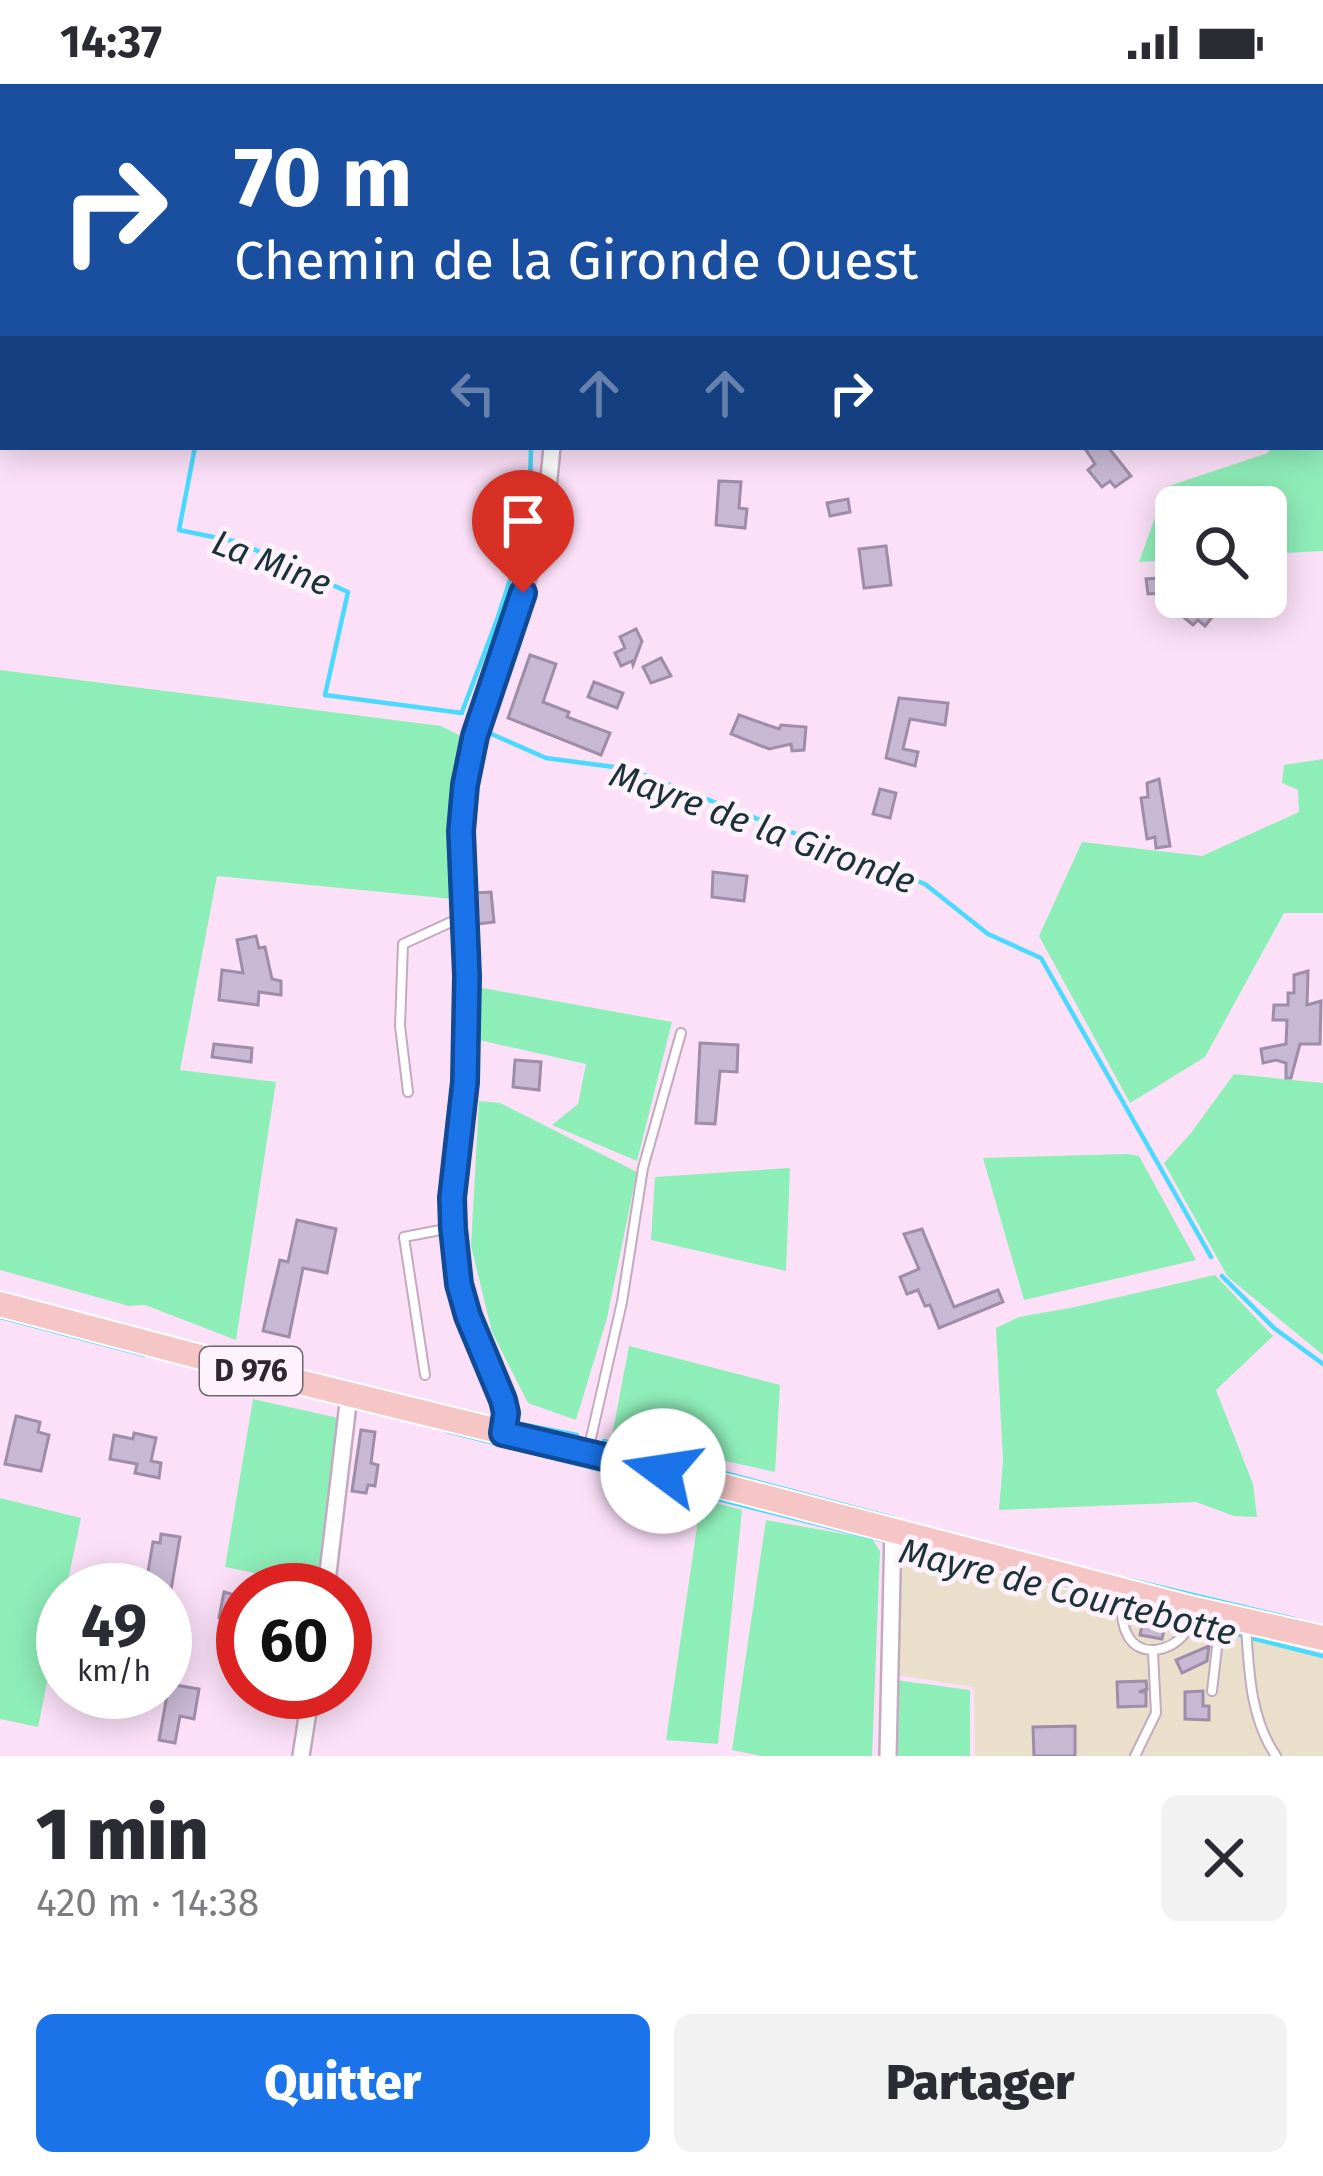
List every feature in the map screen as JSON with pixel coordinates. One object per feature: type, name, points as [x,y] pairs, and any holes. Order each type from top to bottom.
[{"type":"main road","name":"D 976","points":[[0,1304],[1323,1638]]},
{"type":"street","points":[[503,1433],[503,1400],[468,1316],[453,1228],[465,1082],[467,976],[461,831],[475,736],[536,555],[552,450]]},
{"type":"street","points":[[329,1563],[350,1395]]},
{"type":"street","points":[[888,1756],[893,1529]]},
{"type":"street","points":[[301,1756],[307,1719]]},
{"type":"lane","points":[[408,1092],[400,1026],[403,944],[464,916]]},
{"type":"lane","points":[[588,1452],[622,1301],[643,1168],[681,1033]]},
{"type":"lane","points":[[425,1375],[404,1237],[453,1228]]},
{"type":"lane","points":[[1120,1589],[1129,1640],[1153,1652],[1186,1632],[1194,1609]]},
{"type":"lane","points":[[1211,1691],[1233,1618]]},
{"type":"lane","points":[[1233,1618],[1262,1735],[1276,1756]]},
{"type":"lane","points":[[1135,1756],[1156,1714],[1153,1652]]},
{"type":"shaded area","points":[[904,1542],[1323,1658],[1323,1756],[975,1756],[974,1687],[897,1675]]},
{"type":"green space","points":[[1270,450],[1323,450],[1323,551],[1287,553],[1287,486],[1169,486]]},
{"type":"green space","points":[[1155,518],[1155,561],[1139,562]]},
{"type":"green space","points":[[0,670],[441,726],[463,737],[453,819],[453,899],[217,876],[180,1070],[276,1082],[236,1340],[145,1305],[129,1306],[0,1270]]},
{"type":"green space","points":[[1323,759],[1323,913],[1284,913],[1205,1057],[1130,1103],[1039,936],[1082,842],[1202,856],[1299,812],[1298,790],[1282,783],[1284,765]]},
{"type":"green space","points":[[477,987],[672,1022],[637,1161],[552,1125],[578,1104],[586,1064],[479,1040]]},
{"type":"green space","points":[[1234,1074],[1323,1083],[1323,1355],[1228,1277],[1164,1163]]},
{"type":"green space","points":[[479,1101],[500,1103],[637,1172],[607,1318],[576,1420],[528,1403],[492,1332],[471,1246]]},
{"type":"green space","points":[[1139,1156],[1196,1260],[1024,1300],[983,1158]]},
{"type":"green space","points":[[790,1168],[786,1271],[651,1240],[655,1177]]},
{"type":"green space","points":[[1215,1275],[1273,1336],[1216,1390],[1253,1484],[1257,1517],[1234,1516],[1196,1502],[999,1510],[1003,1460],[996,1328],[1019,1317]]},
{"type":"green space","points":[[629,1346],[780,1385],[775,1472],[612,1436]]},
{"type":"green space","points":[[253,1399],[343,1419],[329,1534],[320,1563],[226,1563]]},
{"type":"green space","points":[[0,1498],[81,1518],[72,1563],[36,1563],[38,1727],[0,1719]]},
{"type":"green space","points":[[701,1499],[742,1510],[718,1744],[666,1740]]},
{"type":"green space","points":[[766,1520],[872,1539],[880,1551],[872,1756],[762,1756],[732,1750]]},
{"type":"green space","points":[[895,1680],[970,1690],[970,1756],[893,1756]]},
{"type":"building","points":[[1086,450],[1110,450],[1131,476],[1115,487],[1110,481],[1102,487],[1088,470],[1095,464]]},
{"type":"building","points":[[719,481],[741,482],[739,508],[747,509],[745,528],[716,525]]},
{"type":"building","points":[[848,499],[850,512],[830,516],[827,503]]},
{"type":"building","points":[[886,546],[891,585],[864,588],[859,549]]},
{"type":"building","points":[[1155,578],[1155,594],[1148,594],[1146,579]]},
{"type":"building","points":[[1185,618],[1211,618],[1205,626],[1198,620],[1193,625]]},
{"type":"building","points":[[636,629],[642,641],[633,665],[632,661],[621,666],[615,653],[625,648],[620,637]]},
{"type":"building","points":[[530,655],[556,664],[543,702],[610,733],[601,755],[508,718]]},
{"type":"building","points":[[661,658],[671,676],[651,683],[643,667]]},
{"type":"building","points":[[594,682],[623,693],[617,708],[588,697]]},
{"type":"building","points":[[899,698],[948,703],[945,725],[910,719],[903,749],[918,752],[915,766],[886,758]]},
{"type":"building","points":[[739,715],[779,729],[781,725],[806,727],[804,750],[792,751],[791,744],[769,749],[731,734]]},
{"type":"building","points":[[1159,779],[1170,846],[1156,848],[1155,837],[1147,839],[1141,798],[1148,797],[1147,783]]},
{"type":"building","points":[[880,789],[896,793],[890,818],[873,814]]},
{"type":"building","points":[[713,872],[747,876],[744,901],[712,897]]},
{"type":"building","points":[[491,892],[494,922],[477,924],[475,893]]},
{"type":"building","points":[[256,936],[259,948],[265,947],[272,979],[281,981],[281,995],[259,992],[258,1005],[219,1000],[222,970],[243,973],[237,940]]},
{"type":"building","points":[[1308,971],[1307,1005],[1321,1001],[1320,1044],[1300,1044],[1291,1078],[1286,1078],[1286,1063],[1263,1063],[1261,1049],[1286,1044],[1287,1020],[1273,1020],[1274,1005],[1288,1005],[1294,975]]},
{"type":"building","points":[[700,1043],[738,1045],[737,1072],[720,1071],[715,1124],[696,1123]]},
{"type":"building","points":[[214,1044],[252,1048],[251,1062],[212,1057]]},
{"type":"building","points":[[515,1060],[541,1062],[539,1090],[513,1087]]},
{"type":"building","points":[[297,1220],[336,1229],[327,1273],[303,1268],[289,1337],[263,1331],[280,1260],[288,1262]]},
{"type":"building","points":[[922,1229],[954,1307],[998,1290],[1003,1302],[939,1328],[930,1305],[925,1306],[918,1290],[907,1294],[900,1277],[919,1269],[904,1234]]},
{"type":"building","points":[[16,1416],[40,1422],[38,1432],[49,1435],[41,1471],[5,1464]]},
{"type":"building","points":[[361,1430],[375,1432],[371,1463],[378,1465],[375,1486],[368,1485],[366,1493],[352,1491]]},
{"type":"building","points":[[134,1433],[156,1438],[151,1461],[161,1463],[159,1478],[135,1473],[137,1464],[110,1459],[114,1435],[133,1439]]},
{"type":"building","points":[[161,1534],[180,1537],[176,1563],[150,1563],[153,1542],[160,1543]]},
{"type":"building","points":[[1144,1617],[1166,1622],[1162,1639],[1140,1635]]},
{"type":"building","points":[[1209,1646],[1207,1661],[1182,1673],[1176,1660]]},
{"type":"building","points":[[1146,1681],[1147,1689],[1139,1692],[1146,1692],[1146,1706],[1118,1707],[1117,1682]]},
{"type":"building","points":[[192,1688],[199,1689],[192,1719]]},
{"type":"building","points":[[1203,1691],[1209,1720],[1185,1719],[1185,1692]]},
{"type":"building","points":[[163,1719],[179,1719],[175,1743],[159,1740]]},
{"type":"building","points":[[1075,1726],[1075,1756],[1034,1756],[1033,1727]]},
{"type":"waterway","name":"La Mine","points":[[194,450],[179,530],[238,542],[348,592],[325,695],[462,713]]},
{"type":"waterway","name":"Mayre de la Gironde","points":[[462,712],[529,521],[531,450]]},
{"type":"waterway","name":"Mayre de la Gironde","points":[[487,732],[546,758],[629,769],[925,884],[988,934],[1041,958],[1211,1257]]},
{"type":"waterway","name":"Mayre de la Gironde","points":[[1222,1276],[1274,1328],[1323,1364]]},
{"type":"waterway","points":[[0,1317],[145,1355]]},
{"type":"waterway","points":[[520,1424],[577,1435]]},
{"type":"waterway","points":[[447,1431],[925,1551]]},
{"type":"waterway","points":[[604,1441],[893,1518]]},
{"type":"waterway","points":[[1130,1580],[1294,1619]]},
{"type":"waterway","name":"Mayre de Courtebotte","points":[[1064,1587],[1323,1656]]},
{"type":"route","points":[[523,593],[475,736],[465,785],[461,873],[467,976],[465,1082],[452,1198],[455,1259],[468,1316],[503,1400],[503,1433],[663,1471]]}]
